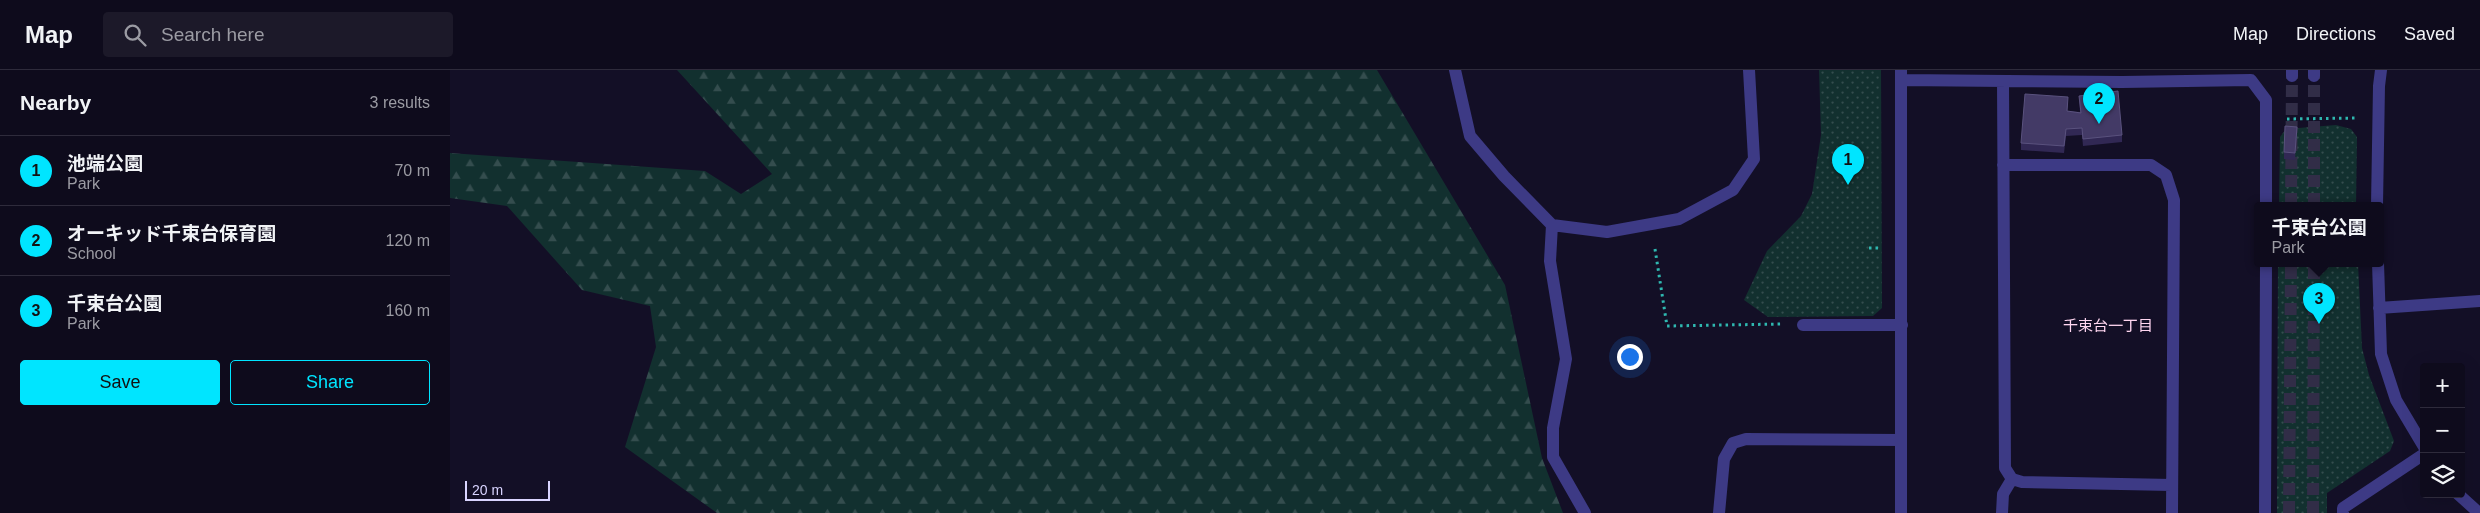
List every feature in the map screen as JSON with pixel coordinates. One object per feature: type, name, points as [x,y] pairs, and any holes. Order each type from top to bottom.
[{"type":"street","points":[[1455,70],[1470,136],[1504,176],[1552,225],[1607,232],[1680,219],[1733,190],[1754,158],[1749,70]]},
{"type":"street","points":[[2377,202],[2379,86],[2381,70]]},
{"type":"street","points":[[1902,513],[1901,75],[2003,81],[2121,76],[2251,80],[2266,100],[2266,202]]},
{"type":"street","points":[[2003,81],[2005,468],[2012,479],[2022,482],[2172,485]]},
{"type":"street","points":[[2003,165],[2151,165],[2166,175],[2174,200],[2172,513]]},
{"type":"street","points":[[1552,225],[1550,261],[1566,359],[1553,428],[1553,457],[1585,513]]},
{"type":"street","points":[[2265,513],[2266,267]]},
{"type":"street","points":[[2378,267],[2382,354],[2396,400],[2420,440]]},
{"type":"street","points":[[2379,308],[2480,301]]},
{"type":"street","points":[[1803,325],[1902,326]]},
{"type":"street","points":[[1719,513],[1724,459],[1732,443],[1746,439],[1901,440]]},
{"type":"street","points":[[2343,513],[2343,508],[2420,457]]},
{"type":"street","points":[[2002,513],[2003,494],[2012,479]]},
{"type":"street","points":[[2462,498],[2479,513]]},
{"type":"path","points":[[2304,119],[2364,118]]},
{"type":"path","points":[[1869,248],[1886,248]]},
{"type":"path","points":[[1655,249],[1667,326],[1803,325]]},
{"type":"green space","points":[[677,70],[1377,70],[1505,285],[1542,458],[1563,513],[717,513],[625,447],[656,347],[650,306],[582,290],[507,206],[450,198],[450,153],[705,171],[741,194],[772,174]]},
{"type":"green space","points":[[1819,70],[1881,70],[1882,308],[1873,316],[1768,317],[1744,300],[1767,251],[1801,216],[1812,194],[1821,135]]},
{"type":"green space","points":[[2336,125],[2351,129],[2357,137],[2356,202],[2279,202],[2280,137],[2286,129]]},
{"type":"green space","points":[[2278,267],[2358,267],[2362,348],[2369,375],[2394,441],[2390,451],[2327,493],[2327,513],[2277,513]]},
{"type":"building","points":[[2118,91],[2122,135],[2083,139],[2082,128],[2066,129],[2064,146],[2021,143],[2025,94],[2068,97],[2067,111],[2081,113],[2079,96]]},
{"type":"building","points":[[2285,126],[2297,127],[2295,153],[2284,152]]},
{"type":"tunnel","points":[[2291,202],[2292,76]]},
{"type":"tunnel","points":[[2314,76],[2314,202]]},
{"type":"tunnel","points":[[2289,513],[2291,267]]},
{"type":"tunnel","points":[[2313,513],[2314,267]]},
{"type":"place","name":"オーキッド千束台保育園","points":[[2099,124]]},
{"type":"place","name":"池端公園","points":[[1848,185]]},
{"type":"place","name":"千束台公園","points":[[2319,324]]},
{"type":"district","name":"千束台一丁目","points":[[2108,326]]}]
